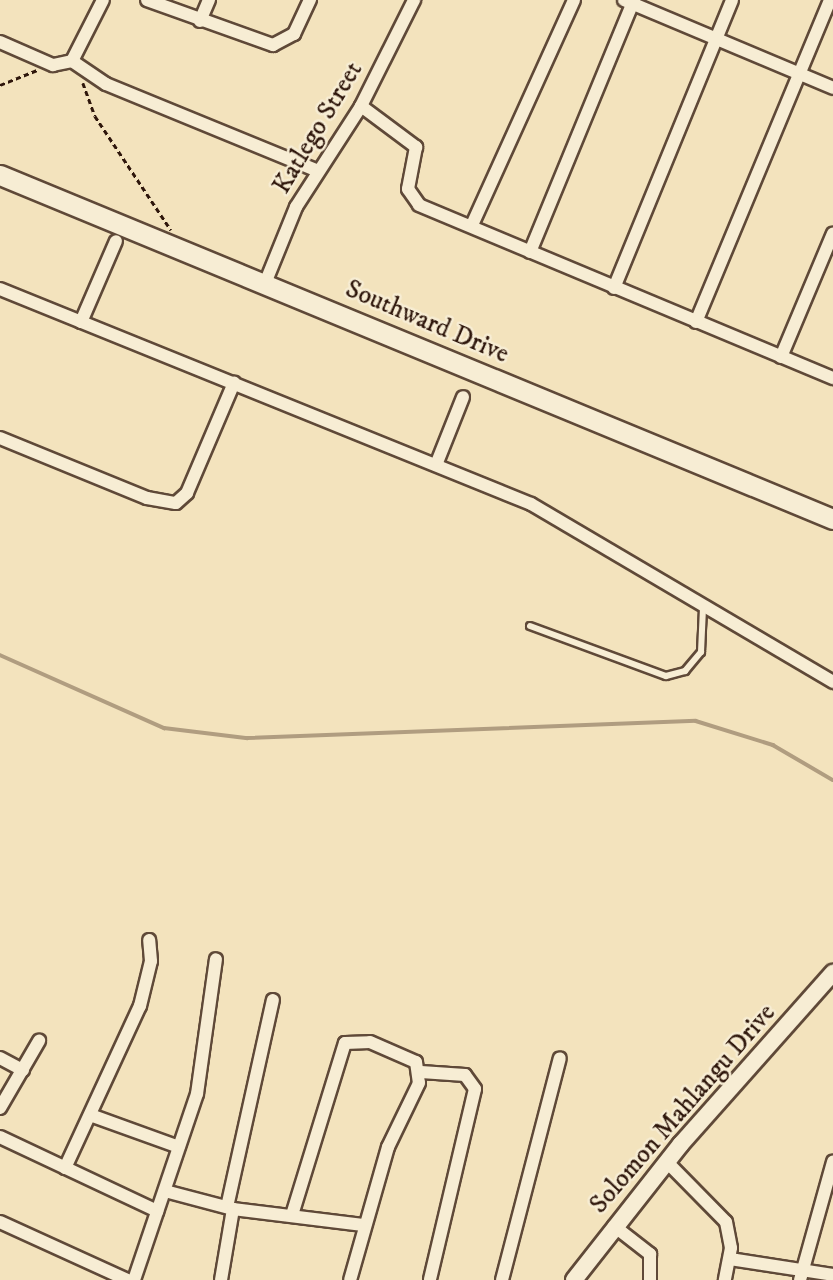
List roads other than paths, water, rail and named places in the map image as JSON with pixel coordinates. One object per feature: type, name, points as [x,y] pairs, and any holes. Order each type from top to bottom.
[{"type":"main road","name":"Southward Drive","points":[[0,175],[266,281],[833,519]]},
{"type":"street","points":[[77,65],[103,0]]},
{"type":"street","points":[[147,0],[273,45],[286,41],[310,0]]},
{"type":"street","points":[[200,21],[209,0]]},
{"type":"street","name":"Katlego Street","points":[[266,281],[318,171],[361,106],[414,0]]},
{"type":"street","points":[[472,226],[574,0]]},
{"type":"street","points":[[614,288],[732,0]]},
{"type":"street","points":[[696,323],[830,0]]},
{"type":"street","points":[[530,252],[630,1],[833,88]]},
{"type":"street","points":[[0,42],[53,65],[77,65],[318,171]]},
{"type":"street","points":[[361,106],[416,147],[408,189],[412,201],[696,323],[833,378]]},
{"type":"street","points":[[781,357],[833,233]]},
{"type":"street","points":[[81,322],[116,241]]},
{"type":"street","points":[[0,289],[531,504],[833,682]]},
{"type":"street","points":[[0,438],[147,498],[176,503],[187,493],[234,383]]},
{"type":"street","points":[[436,465],[463,397]]},
{"type":"street","points":[[65,1168],[93,1116],[140,1006],[151,961],[149,940]]},
{"type":"street","points":[[134,1280],[197,1094],[216,959]]},
{"type":"street","name":"Solomon Mahlangu Drive","points":[[574,1280],[667,1162],[833,973]]},
{"type":"street","points":[[221,1280],[230,1208],[273,1000]]},
{"type":"street","points":[[292,1215],[345,1042],[354,1038],[387,1047],[411,1058],[421,1072]]},
{"type":"street","points":[[0,1108],[39,1041]]},
{"type":"street","points":[[0,1058],[23,1070]]},
{"type":"street","points":[[502,1280],[560,1058]]},
{"type":"street","points":[[350,1280],[363,1225],[388,1147],[421,1072]]},
{"type":"street","points":[[421,1072],[465,1075],[475,1089],[430,1280]]},
{"type":"street","points":[[93,1116],[179,1147]]},
{"type":"street","points":[[0,1137],[157,1211]]},
{"type":"street","points":[[667,1162],[726,1222],[730,1259],[725,1280]]},
{"type":"street","points":[[802,1275],[833,1162]]},
{"type":"street","points":[[165,1191],[230,1208],[363,1225]]},
{"type":"street","points":[[0,1222],[127,1280]]},
{"type":"street","points":[[614,1226],[650,1254],[650,1280]]},
{"type":"street","points":[[730,1259],[802,1275],[833,1275]]},
{"type":"lane","points":[[530,626],[666,676],[685,671],[701,652],[703,606]]},
{"type":"waterway","points":[[0,655],[164,728],[247,738],[696,721],[773,745],[833,780]]}]
